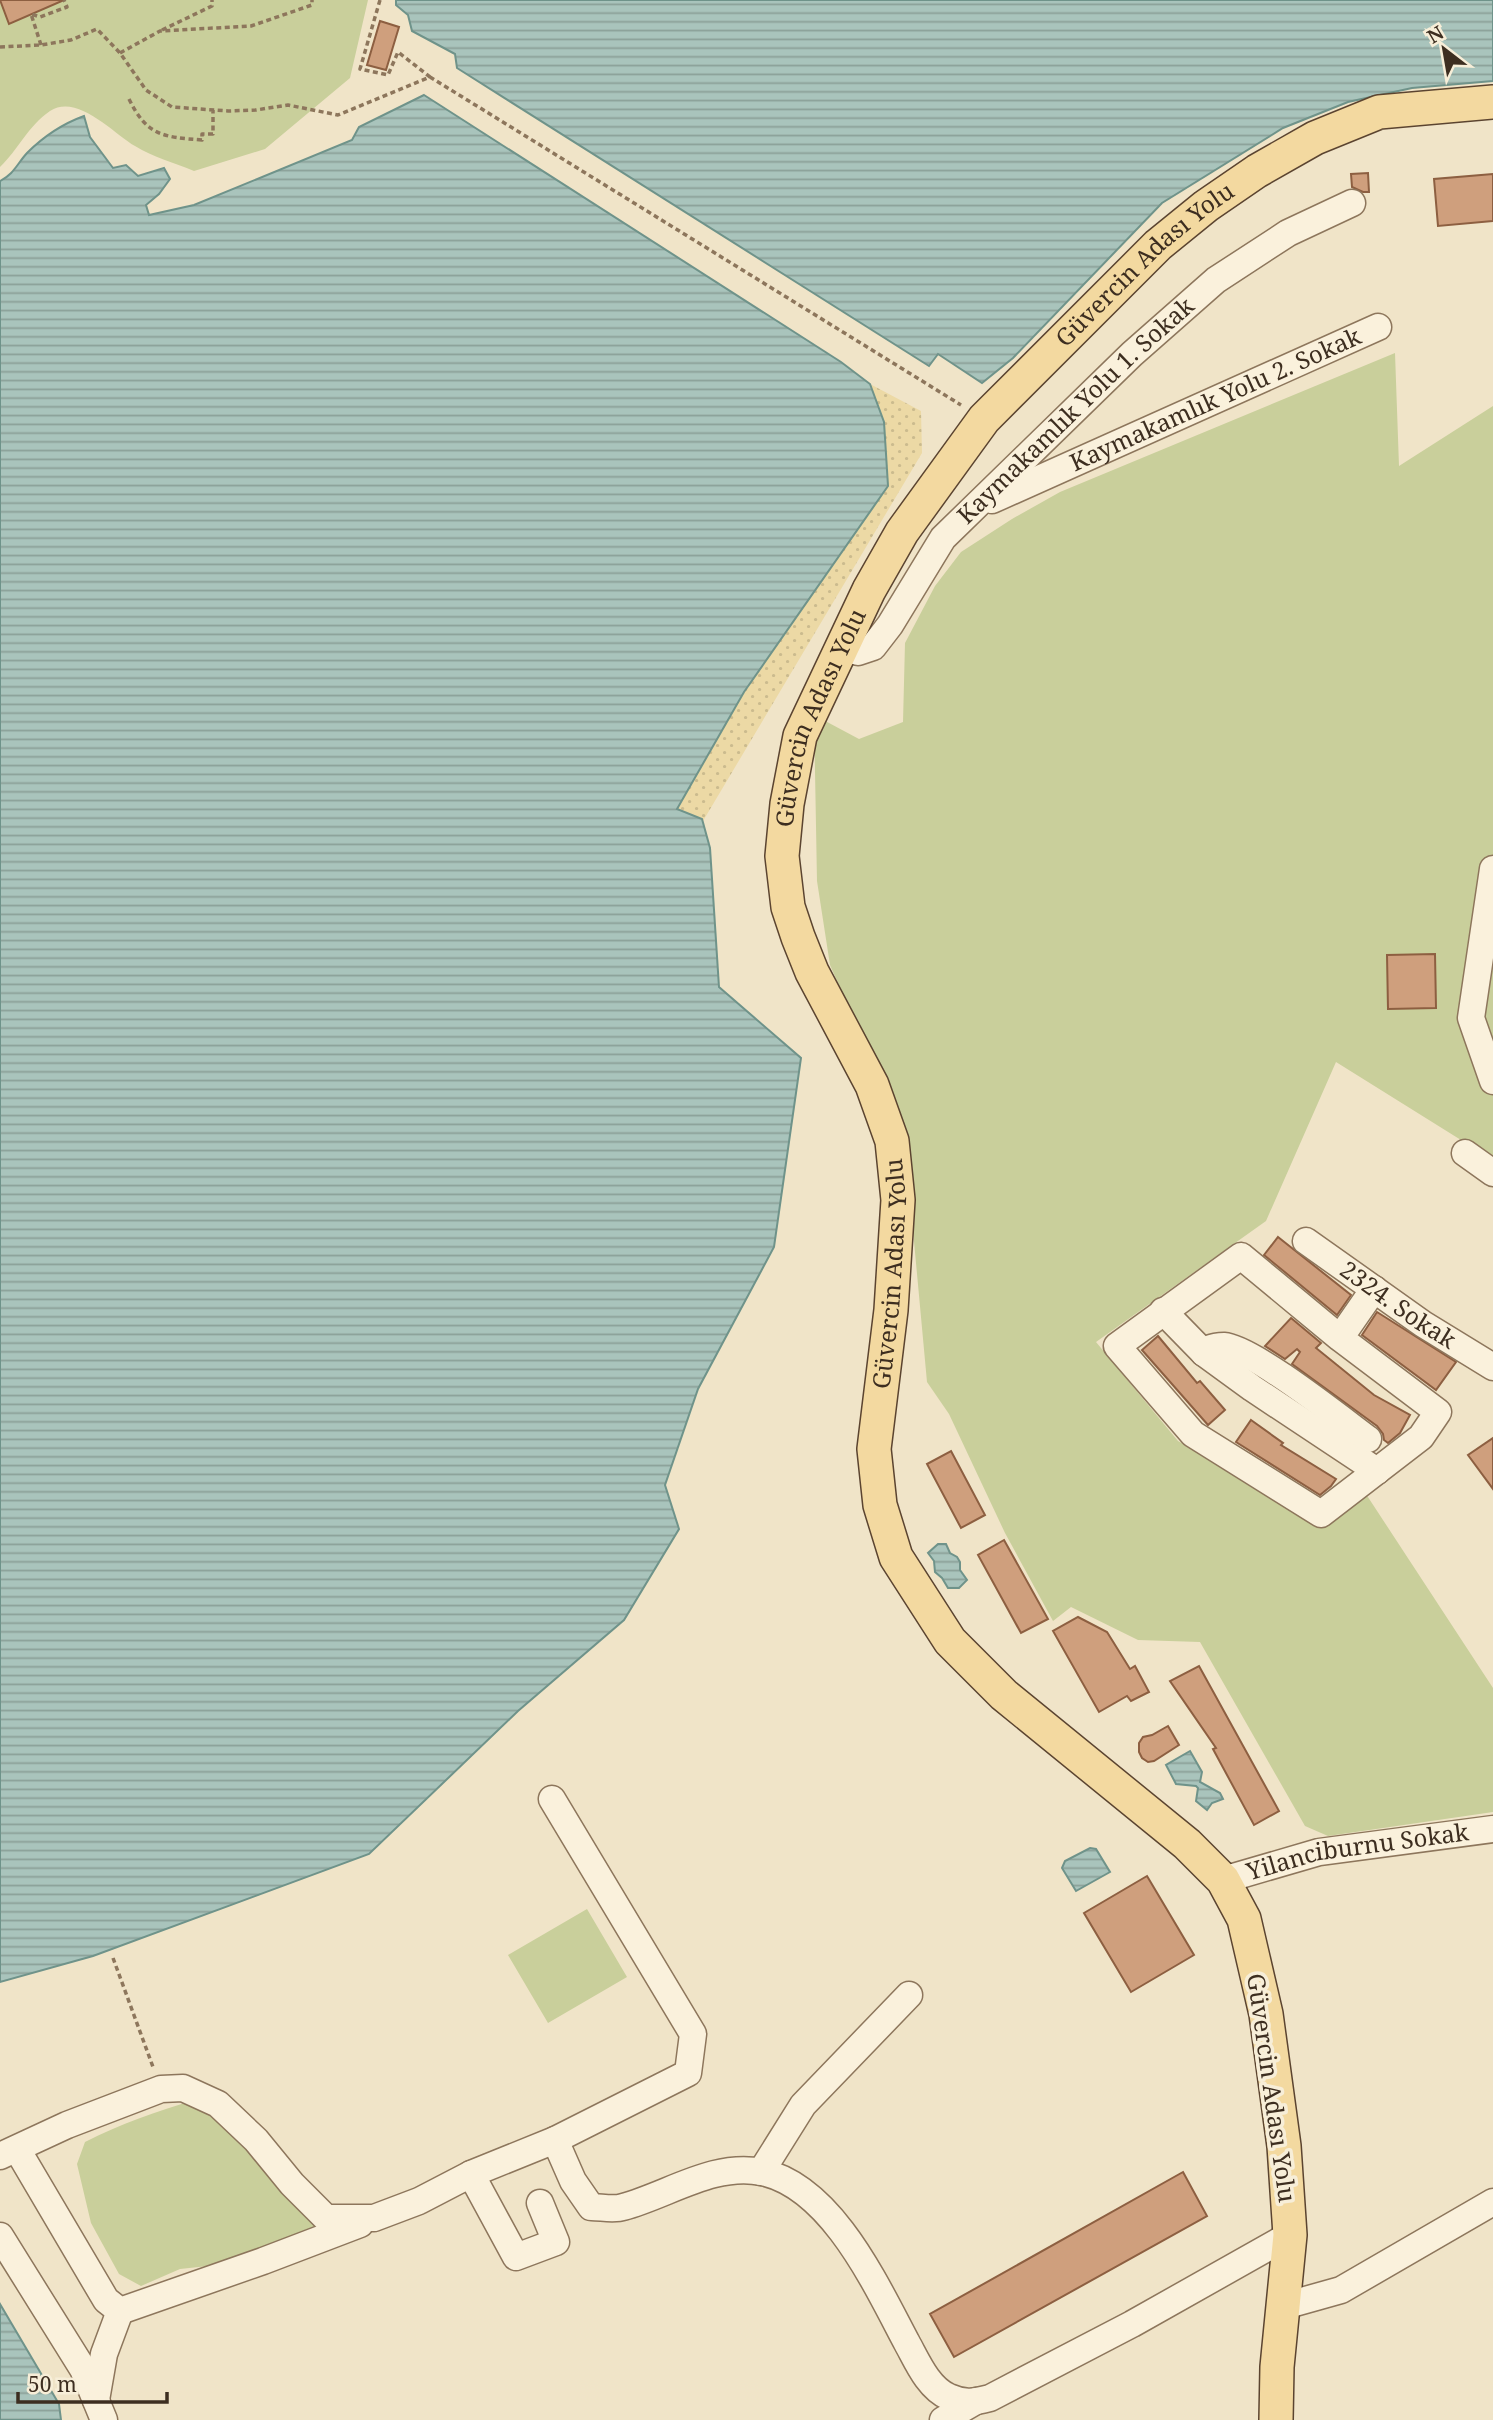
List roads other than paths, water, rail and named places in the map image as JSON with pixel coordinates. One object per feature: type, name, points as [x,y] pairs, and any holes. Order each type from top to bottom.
[{"type":"main road","name":"Güvercin Adası Yolu","points":[[1276,2420],[1277,2367],[1290,2235],[1284,2146],[1266,2014],[1244,1919],[1223,1880],[1187,1844],[1004,1695],[950,1641],[896,1557],[880,1505],[874,1449],[891,1310],[898,1200],[892,1141],[872,1084],[812,972],[798,937],[786,896],[782,856],[800,736],[869,590],[902,532],[984,419],[1158,244],[1257,171],[1315,138],[1379,112],[1493,102]]},
{"type":"street","name":"Kaymakamlık Yolu 1. Sokak","points":[[842,648],[858,652],[873,647],[890,625],[943,538],[1132,354],[1216,280],[1288,233],[1352,203]]},
{"type":"street","name":"Kaymakamlık Yolu 2. Sokak","points":[[977,506],[1378,327]]},
{"type":"street","points":[[1493,869],[1471,1018],[1493,1081]]},
{"type":"street","points":[[1465,1153],[1493,1173]]},
{"type":"street","name":"2324. Sokak","points":[[1306,1241],[1423,1324],[1493,1367]]},
{"type":"street","points":[[1241,1256],[1340,1338],[1438,1412],[1421,1437],[1321,1514],[1193,1434],[1117,1346],[1241,1256]]},
{"type":"street","points":[[1340,1338],[1374,1289]]},
{"type":"street","points":[[1163,1311],[1204,1353],[1377,1471]]},
{"type":"street","points":[[1204,1353],[1208,1349],[1224,1346],[1238,1350],[1268,1367],[1368,1439]]},
{"type":"street","points":[[120,2311],[263,2261],[419,2201],[471,2174],[555,2140],[688,2073],[693,2034],[552,1799]]},
{"type":"street","name":"Yilanciburnu Sokak","points":[[1223,1880],[1320,1852],[1491,1838]]},
{"type":"street","points":[[761,2172],[803,2105],[909,1995]]},
{"type":"street","points":[[120,2311],[106,2300],[9,2152],[67,2125],[161,2089],[183,2088],[218,2104],[256,2140],[292,2184],[326,2218],[374,2218]]},
{"type":"street","points":[[555,2140],[573,2182],[592,2207],[621,2208],[723,2172],[761,2172],[788,2182],[821,2206],[853,2249],[926,2378],[947,2397],[969,2403],[990,2398],[1132,2324],[1290,2235]]},
{"type":"street","points":[[471,2174],[516,2257],[556,2242],[540,2203]]},
{"type":"street","points":[[1284,2306],[1341,2290],[1493,2202]]},
{"type":"street","points":[[0,2236],[83,2369],[100,2410]]},
{"type":"street","points":[[100,2410],[104,2354],[120,2311]]},
{"type":"street","points":[[943,2420],[976,2401]]},
{"type":"water","points":[[396,0],[1493,0],[1493,81],[1412,88],[1348,102],[1283,128],[1162,203],[1013,358],[982,383],[938,354],[929,366],[457,68],[455,54],[412,31],[408,15],[396,5]]},
{"type":"water","points":[[424,95],[841,362],[870,384],[884,422],[888,486],[744,692],[677,809],[702,819],[710,848],[719,987],[801,1058],[774,1247],[698,1389],[665,1485],[679,1529],[624,1620],[518,1711],[369,1854],[93,1956],[0,1982],[0,181],[47,136],[84,116],[90,137],[113,168],[126,165],[138,176],[164,168],[170,179],[146,205],[149,215],[194,205],[352,140],[359,127]]},
{"type":"water","points":[[938,1544],[946,1544],[950,1553],[960,1562],[960,1570],[967,1580],[959,1588],[948,1588],[935,1572],[934,1561],[928,1553]]},
{"type":"water","points":[[1190,1751],[1202,1772],[1200,1782],[1220,1793],[1223,1799],[1212,1803],[1207,1810],[1196,1801],[1198,1788],[1176,1784],[1166,1765]]},
{"type":"water","points":[[1090,1848],[1096,1849],[1110,1872],[1076,1891],[1062,1868],[1065,1861]]},
{"type":"water","points":[[0,2304],[59,2404],[61,2420],[0,2420]]}]
